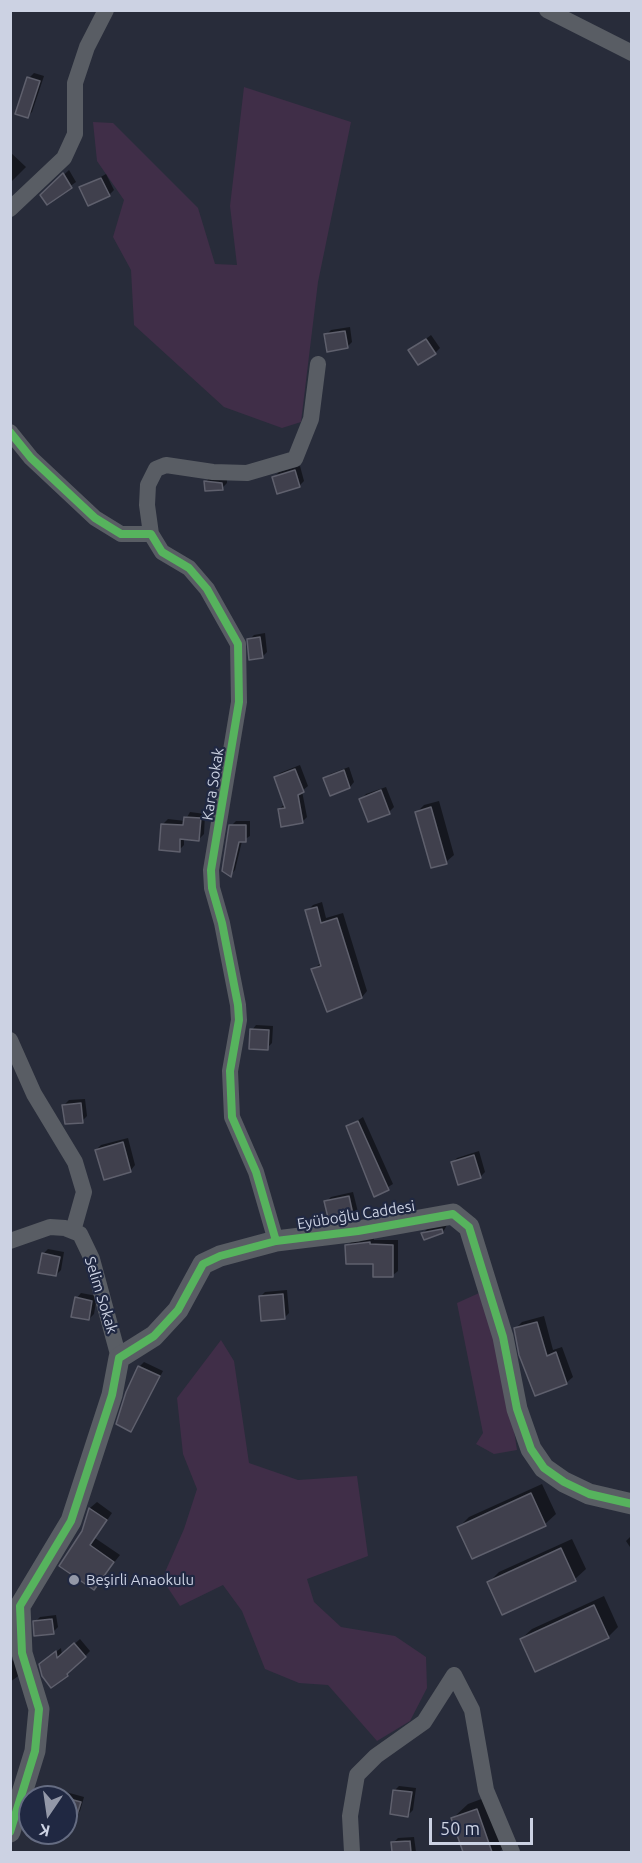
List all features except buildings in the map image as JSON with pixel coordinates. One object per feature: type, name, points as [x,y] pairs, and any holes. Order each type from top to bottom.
[{"type":"street","points":[[10,209],[64,158],[75,134],[75,84],[87,47],[106,10]]},
{"type":"street","points":[[547,10],[632,53]]},
{"type":"street","points":[[10,432],[32,458],[95,518],[121,534],[151,534],[147,505],[148,485],[156,469],[166,465],[213,472],[247,472],[295,459],[311,419],[318,364]]},
{"type":"street","name":"Kara Sokak","points":[[151,534],[162,552],[189,568],[207,589],[238,644],[239,702],[211,870],[212,888],[222,923],[238,1005],[239,1020],[230,1071],[232,1117],[256,1172],[276,1241]]},
{"type":"street","points":[[10,1040],[34,1094],[75,1162],[84,1192],[73,1231],[50,1227],[10,1241]]},
{"type":"street","name":"Eyüboğlu Caddesi","points":[[119,1358],[154,1336],[178,1310],[203,1264],[220,1256],[276,1241],[358,1231],[453,1214],[468,1227],[503,1337],[516,1409],[531,1449],[544,1468],[564,1482],[589,1494],[632,1504]]},
{"type":"street","name":"Selim Sokak","points":[[73,1231],[80,1234],[92,1259],[119,1358]]},
{"type":"street","points":[[10,1832],[35,1750],[39,1709],[22,1653],[15,1600],[71,1521],[112,1395],[119,1358]]},
{"type":"street","points":[[352,1852],[350,1816],[357,1775],[376,1756],[424,1722],[454,1674],[472,1710],[486,1790],[512,1852]]},
{"type":"shaded area","points":[[244,87],[351,122],[318,282],[301,422],[282,428],[224,407],[134,325],[131,270],[113,237],[124,200],[97,161],[93,122],[113,123],[198,208],[215,264],[237,265],[230,206]]},
{"type":"shaded area","points":[[488,1289],[500,1340],[517,1450],[494,1454],[476,1444],[483,1433],[457,1303]]},
{"type":"shaded area","points":[[221,1340],[234,1361],[249,1463],[298,1480],[357,1476],[368,1556],[307,1579],[314,1602],[341,1627],[395,1636],[426,1657],[427,1688],[410,1721],[377,1741],[328,1685],[299,1683],[265,1669],[242,1611],[223,1585],[180,1606],[162,1579],[184,1529],[197,1489],[183,1454],[177,1398]]},
{"type":"cycle path","points":[[10,432],[31,458],[95,518],[121,534],[151,534],[162,552],[189,568],[207,589],[238,644],[239,702],[211,870],[212,888],[222,923],[238,1005],[239,1020],[230,1071],[232,1117],[256,1172],[276,1241]]},
{"type":"cycle path","points":[[10,1832],[35,1751],[39,1709],[22,1653],[20,1606],[71,1521],[112,1395],[119,1358],[154,1336],[178,1310],[203,1264],[220,1256],[276,1241],[358,1231],[453,1214],[469,1227],[503,1337],[517,1409],[531,1449],[544,1468],[564,1482],[589,1494],[632,1504]]},
{"type":"place","name":"Beşirli Anaokulu","points":[[74,1580]]}]
